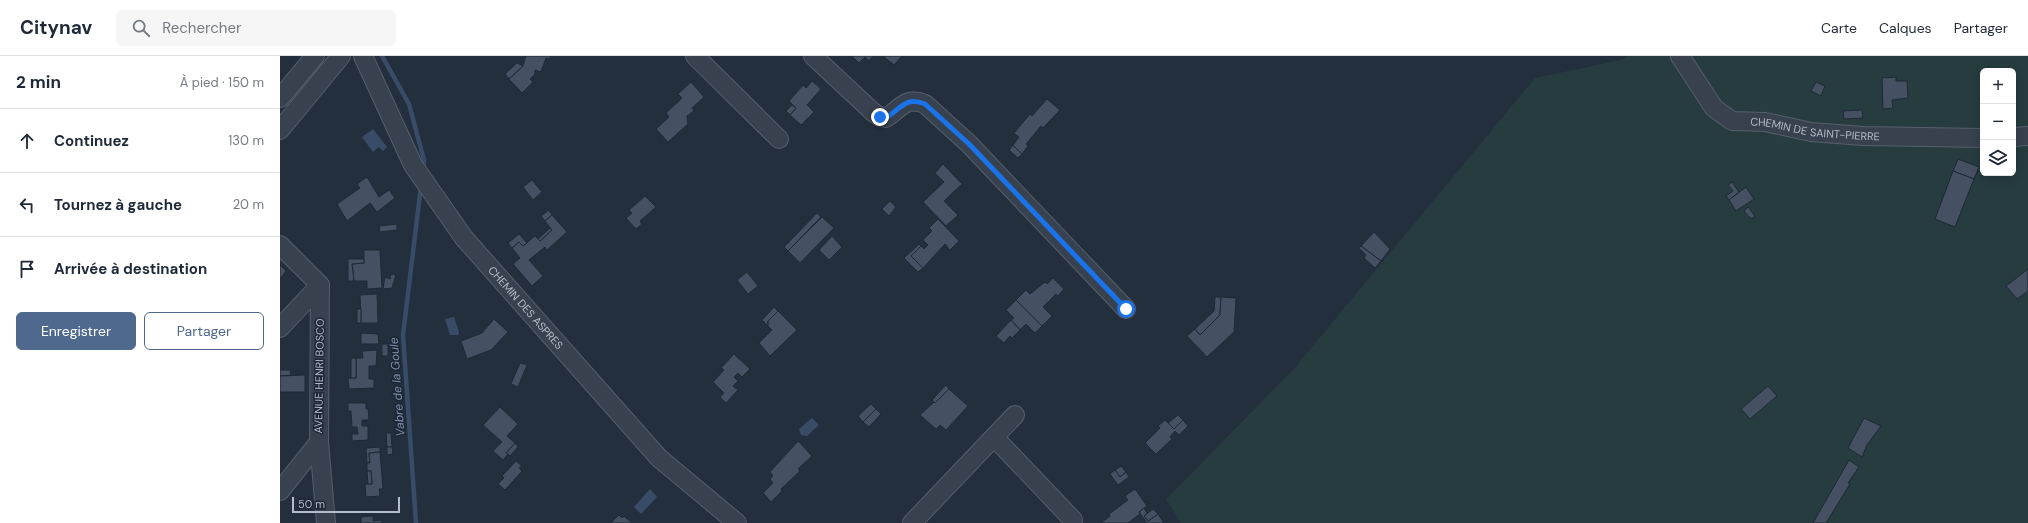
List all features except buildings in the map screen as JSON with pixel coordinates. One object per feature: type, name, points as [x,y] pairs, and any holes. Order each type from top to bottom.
[{"type":"street","points":[[280,98],[315,56]]},
{"type":"street","points":[[280,130],[342,56]]},
{"type":"street","name":"CHEMIN DES ASPRES","points":[[363,56],[414,165],[464,238],[659,458],[737,523]]},
{"type":"street","points":[[695,56],[779,139]]},
{"type":"street","points":[[813,56],[880,117],[886,118],[910,101],[917,100],[925,104],[969,144],[1126,309]]},
{"type":"street","name":"CHEMIN DE SAINT-PIERRE","points":[[1680,56],[1714,108],[1732,121],[1765,122],[1811,132],[1863,136],[1980,138]]},
{"type":"street","points":[[2016,137],[2028,136]]},
{"type":"street","points":[[280,245],[320,285],[280,328]]},
{"type":"street","name":"AVENUE HENRI BOSCO","points":[[320,285],[319,442],[326,523]]},
{"type":"street","points":[[912,523],[1014,415]]},
{"type":"street","points":[[994,437],[1073,520]]},
{"type":"street","points":[[280,492],[319,442]]},
{"type":"green space","points":[[1628,56],[2028,56],[2028,523],[1181,523],[1166,499],[1293,370],[1535,78],[1621,60]]},
{"type":"water","points":[[373,129],[387,147],[383,151],[379,147],[373,152],[362,137]]},
{"type":"water","points":[[454,317],[459,332],[458,335],[450,335],[445,319]]},
{"type":"water","points":[[812,418],[819,425],[807,436],[801,435],[799,429]]},
{"type":"water","points":[[650,489],[657,497],[641,514],[634,507]]},
{"type":"waterway","name":"Vabre de la Goule","points":[[382,56],[409,104],[424,160],[423,170]]},
{"type":"waterway","name":"Vabre de la Goule","points":[[416,523],[403,335],[421,186]]},
{"type":"route","points":[[880,117],[886,118],[910,101],[917,100],[925,104],[969,144],[1126,309]]}]
